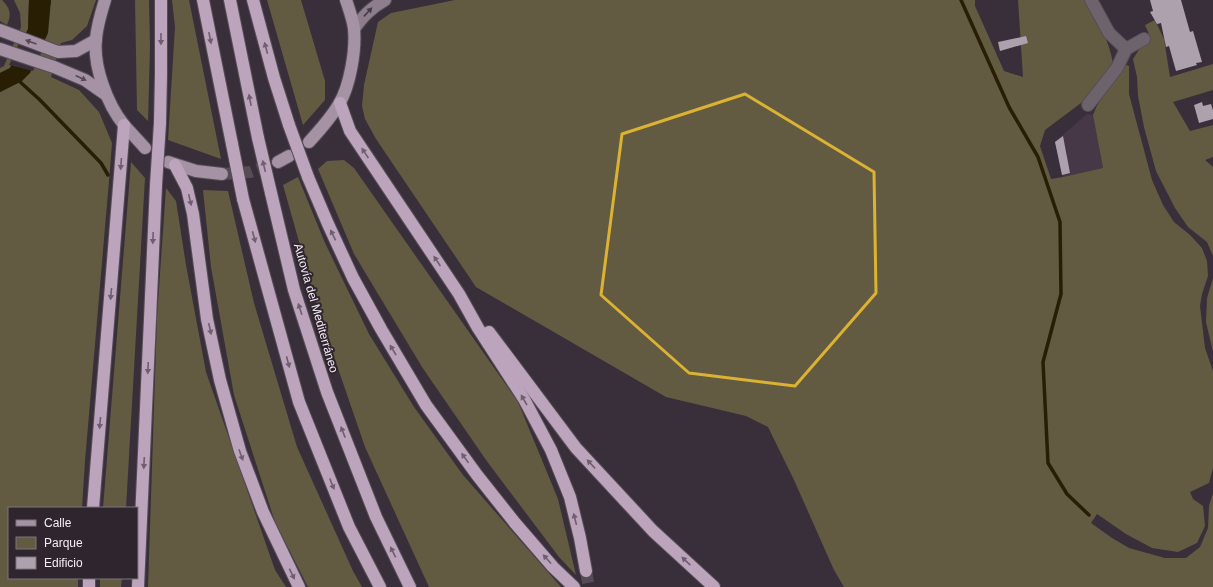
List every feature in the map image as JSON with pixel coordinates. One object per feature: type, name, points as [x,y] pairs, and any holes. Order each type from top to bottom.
[{"type":"highway","points":[[138,587],[160,123],[161,0]]},
{"type":"highway","points":[[203,0],[243,199],[299,402],[349,526],[380,587]]},
{"type":"highway","name":"Autovía del Mediterráneo","points":[[230,0],[258,138],[294,290],[327,392],[376,517],[410,587]]},
{"type":"highway","points":[[253,0],[274,78],[308,177],[353,278],[426,405],[477,475],[515,523],[574,587]]},
{"type":"highway","points":[[340,103],[350,131],[459,294],[478,328],[524,399],[551,450],[570,497],[586,571]]},
{"type":"highway","points":[[93,507],[124,125]]},
{"type":"highway","points":[[171,163],[187,188],[193,214],[207,319],[220,380],[240,451],[263,512],[299,587]]},
{"type":"highway","points":[[459,294],[485,326],[576,448],[653,531],[714,587]]},
{"type":"main road","points":[[105,0],[100,15],[96,40],[97,65],[105,94],[124,125],[145,148]]},
{"type":"main road","points":[[309,142],[325,125],[340,103],[350,77],[354,49],[354,29],[346,0]]},
{"type":"main road","points":[[354,29],[372,8],[385,0]]},
{"type":"main road","points":[[2,31],[58,52],[76,51],[96,40]]},
{"type":"main road","points":[[0,49],[54,67],[85,80],[105,94]]},
{"type":"main road","points":[[278,162],[289,156]]},
{"type":"main road","points":[[171,163],[196,171],[222,174]]},
{"type":"street","points":[[1091,0],[1109,33],[1126,49]]},
{"type":"street","points":[[1088,105],[1117,68],[1126,49],[1144,39]]},
{"type":"highlighted area","points":[[745,94],[874,172],[876,293],[795,386],[689,373],[601,295],[622,134]]},
{"type":"shaded area","points":[[29,0],[51,0],[48,33],[30,73],[22,81],[0,92],[0,73],[10,68],[28,29]]},
{"type":"shaded area","points":[[1087,114],[1093,115],[1103,168],[1063,177],[1055,142]]},
{"type":"green space","points":[[0,0],[5,3],[10,14],[7,25],[0,21]]},
{"type":"green space","points":[[14,0],[29,0],[28,29],[10,68],[0,73],[0,68],[4,66],[21,27],[20,13]]},
{"type":"green space","points":[[51,0],[96,0],[87,26],[72,40],[61,43],[51,77],[79,90],[99,112],[112,143],[82,507],[8,507],[8,579],[78,579],[78,587],[0,587],[0,92],[22,81]]},
{"type":"green space","points":[[135,0],[149,0],[150,47],[148,121],[137,110]]},
{"type":"green space","points":[[172,0],[189,0],[221,159],[168,140],[175,27]]},
{"type":"green space","points":[[267,0],[301,0],[325,81],[325,100],[303,125]]},
{"type":"green space","points":[[455,0],[975,0],[975,6],[1004,71],[1023,77],[1018,0],[1086,0],[1106,39],[1113,64],[1085,100],[1045,130],[1040,146],[1051,179],[1103,168],[1093,115],[1099,101],[1126,65],[1129,66],[1129,94],[1152,180],[1163,205],[1174,222],[1190,235],[1202,248],[1207,261],[1208,276],[1200,306],[1205,348],[1213,371],[1213,468],[1209,483],[1190,492],[1193,499],[1203,506],[1205,526],[1197,543],[1178,552],[1152,548],[1126,534],[1097,514],[1091,523],[1129,548],[1165,558],[1186,558],[1200,547],[1208,528],[1209,506],[1213,493],[1213,587],[844,587],[834,570],[794,480],[768,427],[746,416],[666,397],[476,287],[376,139],[365,119],[362,106],[364,85],[378,22],[391,13]]},
{"type":"green space","points":[[1155,20],[1164,39],[1170,77],[1213,64],[1213,90],[1173,102],[1190,131],[1213,125],[1213,157],[1205,160],[1213,167],[1213,256],[1207,242],[1188,227],[1175,208],[1156,171],[1144,127],[1133,59],[1149,34],[1145,25]]},
{"type":"green space","points":[[344,160],[354,168],[518,402],[558,499],[576,575],[559,557],[486,460],[422,367],[354,254],[318,169],[327,161]]},
{"type":"green space","points":[[131,162],[145,178],[126,507],[103,507]]},
{"type":"green space","points":[[298,177],[325,243],[369,334],[414,407],[463,475],[561,587],[429,587],[365,447],[320,316],[283,185]]},
{"type":"green space","points":[[166,188],[176,201],[186,265],[206,372],[275,570],[286,587],[148,587],[157,317]]},
{"type":"green space","points":[[203,190],[228,191],[254,303],[297,447],[353,571],[362,587],[308,587],[275,522],[234,395],[211,267]]},
{"type":"green space","points":[[1213,278],[1213,352],[1206,322],[1207,298]]},
{"type":"green space","points":[[100,579],[122,579],[121,587],[100,587]]},
{"type":"pier","points":[[24,32],[46,42],[33,71],[9,65]]},
{"type":"building","points":[[1150,0],[1181,0],[1190,32],[1193,31],[1202,62],[1176,71],[1169,46],[1166,47],[1161,23],[1157,24],[1150,12],[1153,11]]},
{"type":"building","points":[[1026,36],[1028,43],[1000,51],[998,42]]},
{"type":"building","points":[[1202,102],[1203,106],[1211,104],[1213,119],[1199,123],[1194,105]]},
{"type":"building","points":[[1063,136],[1070,173],[1062,175],[1055,142]]},
{"type":"waterway","points":[[961,0],[1009,107],[1038,157],[1060,222],[1061,294],[1043,362],[1048,463],[1067,494],[1089,515]]},
{"type":"waterway","points":[[18,80],[40,100],[101,163],[108,175]]},
{"type":"tunnel","points":[[222,174],[250,172],[278,162]]},
{"type":"tunnel","points":[[586,571],[589,587]]}]
